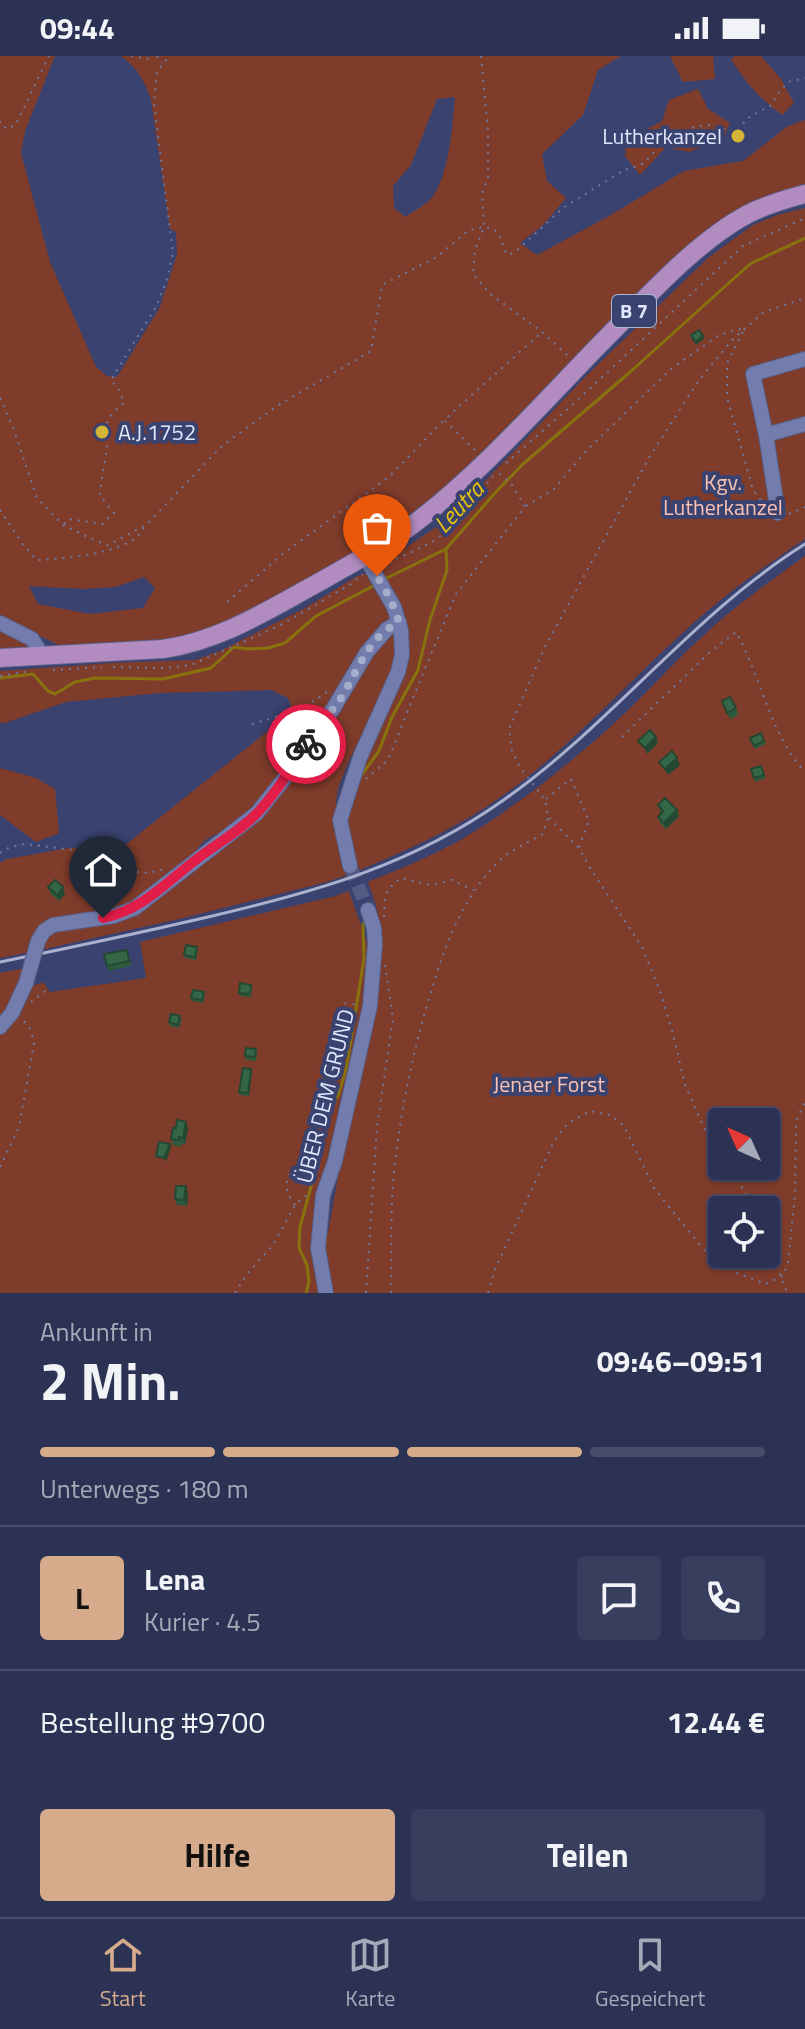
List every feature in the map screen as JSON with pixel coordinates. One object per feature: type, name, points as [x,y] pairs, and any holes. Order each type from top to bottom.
[{"type":"main road","name":"B 7","points":[[0,658],[43,666],[184,646],[207,640],[371,566],[408,528],[493,466],[579,366],[700,248],[748,214],[805,194]]},
{"type":"street","points":[[778,513],[753,374],[805,359]]},
{"type":"street","points":[[766,435],[805,424]]},
{"type":"street","points":[[350,866],[340,820],[360,757],[398,672],[402,643],[399,622],[390,598],[371,566]]},
{"type":"street","points":[[0,1027],[12,1013],[26,983],[44,931],[53,925],[103,918],[135,908],[250,820],[274,793],[308,740],[333,709],[367,652],[387,629],[399,622]]},
{"type":"street","points":[[0,623],[32,639],[43,666]]},
{"type":"street","name":"ÜBER DEM GRUND","points":[[326,1293],[318,1248],[323,1195],[335,1161],[370,1006],[375,944],[368,910]]},
{"type":"path","points":[[0,121],[7,129],[16,124],[49,56]]},
{"type":"path","points":[[131,56],[147,59],[151,56]]},
{"type":"path","points":[[157,56],[163,64]]},
{"type":"path","points":[[63,525],[69,519],[102,524],[114,513],[100,496],[107,452],[105,430],[112,412],[124,403],[111,380],[157,305],[173,253],[154,103],[157,72],[169,56]]},
{"type":"path","points":[[481,56],[489,152],[488,177],[482,194],[484,227],[475,250],[473,274],[489,293],[542,332],[579,366]]},
{"type":"path","points":[[0,510],[37,560],[82,557],[134,541],[223,445],[277,406],[371,351],[382,285],[437,257],[469,230],[494,229],[508,255],[515,252],[563,208],[624,170],[645,162],[663,142],[701,126],[710,125],[736,132],[748,118],[772,105],[788,82],[805,78]]},
{"type":"path","points":[[352,577],[371,566],[381,566],[429,544],[442,535],[465,512],[497,470],[570,407],[743,246],[805,218]]},
{"type":"path","points":[[391,1293],[394,1174],[412,1057],[444,950],[474,890],[514,849],[543,834],[548,817],[545,800],[512,751],[509,729],[545,647],[650,456],[699,380],[733,339],[764,312],[805,298]]},
{"type":"path","points":[[348,794],[388,760],[456,594],[525,507],[554,489],[587,450],[671,369],[719,335],[745,327]]},
{"type":"path","points":[[745,327],[727,363],[727,397],[753,490],[768,508],[778,513],[787,515],[805,507]]},
{"type":"path","points":[[227,602],[284,553],[390,476],[444,420],[542,332]]},
{"type":"path","points":[[0,398],[37,498],[63,525],[108,545],[146,525]]},
{"type":"path","points":[[444,420],[513,486],[525,507]]},
{"type":"path","points":[[43,666],[165,668],[191,665],[279,626],[351,584],[371,566]]},
{"type":"path","points":[[622,737],[711,651],[736,632],[781,734],[795,761],[805,772]]},
{"type":"path","points":[[197,657],[214,652],[246,635]]},
{"type":"path","points":[[0,676],[43,666],[121,662]]},
{"type":"path","points":[[252,724],[293,711],[333,687]]},
{"type":"path","points":[[545,800],[571,779],[589,821],[579,848]]},
{"type":"path","points":[[548,817],[579,848],[642,947],[660,991],[685,1085],[708,1135]]},
{"type":"path","points":[[0,853],[25,844],[99,853],[120,860],[138,872],[149,873],[167,867]]},
{"type":"path","points":[[129,877],[138,872]]},
{"type":"path","points":[[374,928],[383,925],[388,887],[401,878],[430,885],[452,880],[474,890]]},
{"type":"path","points":[[366,1293],[377,1126],[393,1019],[387,968],[375,944]]},
{"type":"path","points":[[295,1205],[289,1198],[286,1182],[293,1166],[311,1142],[343,1003],[363,1005]]},
{"type":"path","points":[[0,1167],[19,1127],[34,1043],[31,1030],[18,1015]]},
{"type":"path","points":[[488,1293],[495,1269],[554,1141],[568,1123],[590,1111],[610,1115],[624,1126],[654,1188],[704,1250],[737,1273],[766,1284],[782,1276],[788,1265],[792,1243],[796,1121],[805,1102]]},
{"type":"path","points":[[235,1293],[273,1245],[295,1205],[303,1197],[315,1194]]},
{"type":"path","points":[[779,1268],[787,1293]]},
{"type":"green space","points":[[0,56],[55,56],[25,131],[21,153],[50,262],[96,367],[107,376],[117,377],[160,307],[177,254],[176,232],[170,229],[151,100],[140,75],[121,56],[621,56],[598,70],[583,115],[542,154],[547,181],[566,198],[543,225],[520,243],[537,255],[684,171],[743,161],[788,126],[805,120],[805,190],[746,211],[441,490],[360,549],[223,627],[162,644],[61,646],[0,617]],"holes":[[[455,97],[450,146],[440,183],[429,200],[405,217],[394,208],[393,186],[411,165],[437,99]],[[144,577],[155,588],[143,608],[90,614],[38,604],[29,586],[115,587]]]},
{"type":"green space","points":[[670,56],[713,56],[715,79],[683,82]]},
{"type":"green space","points":[[735,56],[761,56],[781,79],[794,103],[782,115],[748,83],[731,59]]},
{"type":"green space","points":[[698,89],[708,109],[730,123],[722,141],[689,152],[666,147],[640,175],[625,156],[627,140],[662,121],[669,100]]},
{"type":"green space","name":"Kgv. Lutherkanzel","points":[[805,208],[805,539],[711,608],[556,753],[505,794],[435,836],[360,870],[351,850],[347,820],[367,759],[398,690],[408,658],[404,621],[396,595],[378,566],[435,528],[461,506],[587,375],[709,257],[753,225]]},
{"type":"green space","name":"Jenaer Forst","points":[[805,556],[805,1293],[0,1293],[0,1031],[27,988],[43,982],[50,992],[146,978],[140,942],[349,891],[368,946],[366,1004],[318,1199],[314,1234],[328,1233],[380,943],[376,905],[368,882],[462,839],[533,791],[613,725],[716,624]]},
{"type":"green space","points":[[367,573],[391,612],[390,619],[292,764],[234,829],[202,843],[192,861],[134,906],[59,920],[31,952],[0,958],[0,863],[7,859],[69,848],[96,848],[114,854],[293,711],[288,698],[271,690],[161,693],[66,702],[0,723],[0,671],[195,660],[222,650]]},
{"type":"green space","points":[[0,628],[35,647],[0,652]]},
{"type":"green space","points":[[395,631],[398,654],[380,704],[350,758],[338,788],[338,827],[350,874],[175,920],[40,950],[46,933],[115,918],[251,822],[359,668]]},
{"type":"green space","points":[[0,768],[36,778],[55,789],[59,833],[36,842],[0,815]]},
{"type":"green space","points":[[26,968],[0,1022],[0,973]]},
{"type":"building","points":[[699,330],[703,336],[695,342],[691,335]]},
{"type":"building","points":[[730,697],[736,708],[727,713],[722,701]]},
{"type":"building","points":[[650,730],[656,737],[645,748],[638,741]]},
{"type":"building","points":[[761,733],[764,741],[754,746],[750,738]]},
{"type":"building","points":[[672,751],[677,758],[665,769],[659,762]]},
{"type":"building","points":[[761,766],[764,775],[754,778],[751,769]]},
{"type":"building","points":[[665,798],[677,810],[664,823],[658,817],[663,811],[658,805]]},
{"type":"building","points":[[55,880],[63,887],[57,895],[48,887]]},
{"type":"building","points":[[186,945],[197,947],[195,957],[184,955]]},
{"type":"building","points":[[127,950],[129,961],[107,966],[104,954]]},
{"type":"building","points":[[240,983],[251,985],[250,994],[239,993]]},
{"type":"building","points":[[193,990],[204,992],[202,1000],[191,998]]},
{"type":"building","points":[[171,1014],[180,1016],[178,1025],[169,1022]]},
{"type":"building","points":[[246,1048],[256,1049],[255,1057],[245,1056]]},
{"type":"building","points":[[243,1068],[251,1069],[248,1093],[239,1092]]},
{"type":"building","points":[[177,1120],[186,1122],[183,1138],[179,1137],[179,1140],[171,1139]]},
{"type":"building","points":[[159,1142],[170,1144],[164,1158],[156,1156]]},
{"type":"building","points":[[176,1186],[186,1186],[184,1200],[175,1199]]},
{"type":"waterway","name":"Leutra","points":[[385,579],[446,549],[523,464],[750,264],[805,238]]},
{"type":"waterway","points":[[360,777],[379,751],[392,717],[418,670],[430,620],[447,570],[446,549]]},
{"type":"waterway","name":"Leutra","points":[[0,678],[33,674],[48,691],[55,694],[75,682],[95,678],[163,679],[211,668],[234,647],[268,648],[285,643],[316,616],[375,585]]},
{"type":"waterway","points":[[306,1293],[309,1282],[307,1265],[299,1248],[300,1227],[318,1161],[314,1141],[319,1121],[338,1096],[346,1070],[364,959],[363,924]]},
{"type":"tunnel","points":[[350,866],[368,910]]},
{"type":"railway","points":[[0,962],[287,897],[362,873],[435,842],[505,799],[544,769],[726,603],[805,544]]},
{"type":"way so far","points":[[306,744],[341,697],[362,658],[387,629],[399,622],[377,576]]},
{"type":"place","name":"Lutherkanzel","points":[[738,136]]},
{"type":"place","name":"A.J.1752","points":[[102,432]]},
{"type":"route","points":[[103,918],[143,903],[250,820],[266,804],[306,744]]}]
